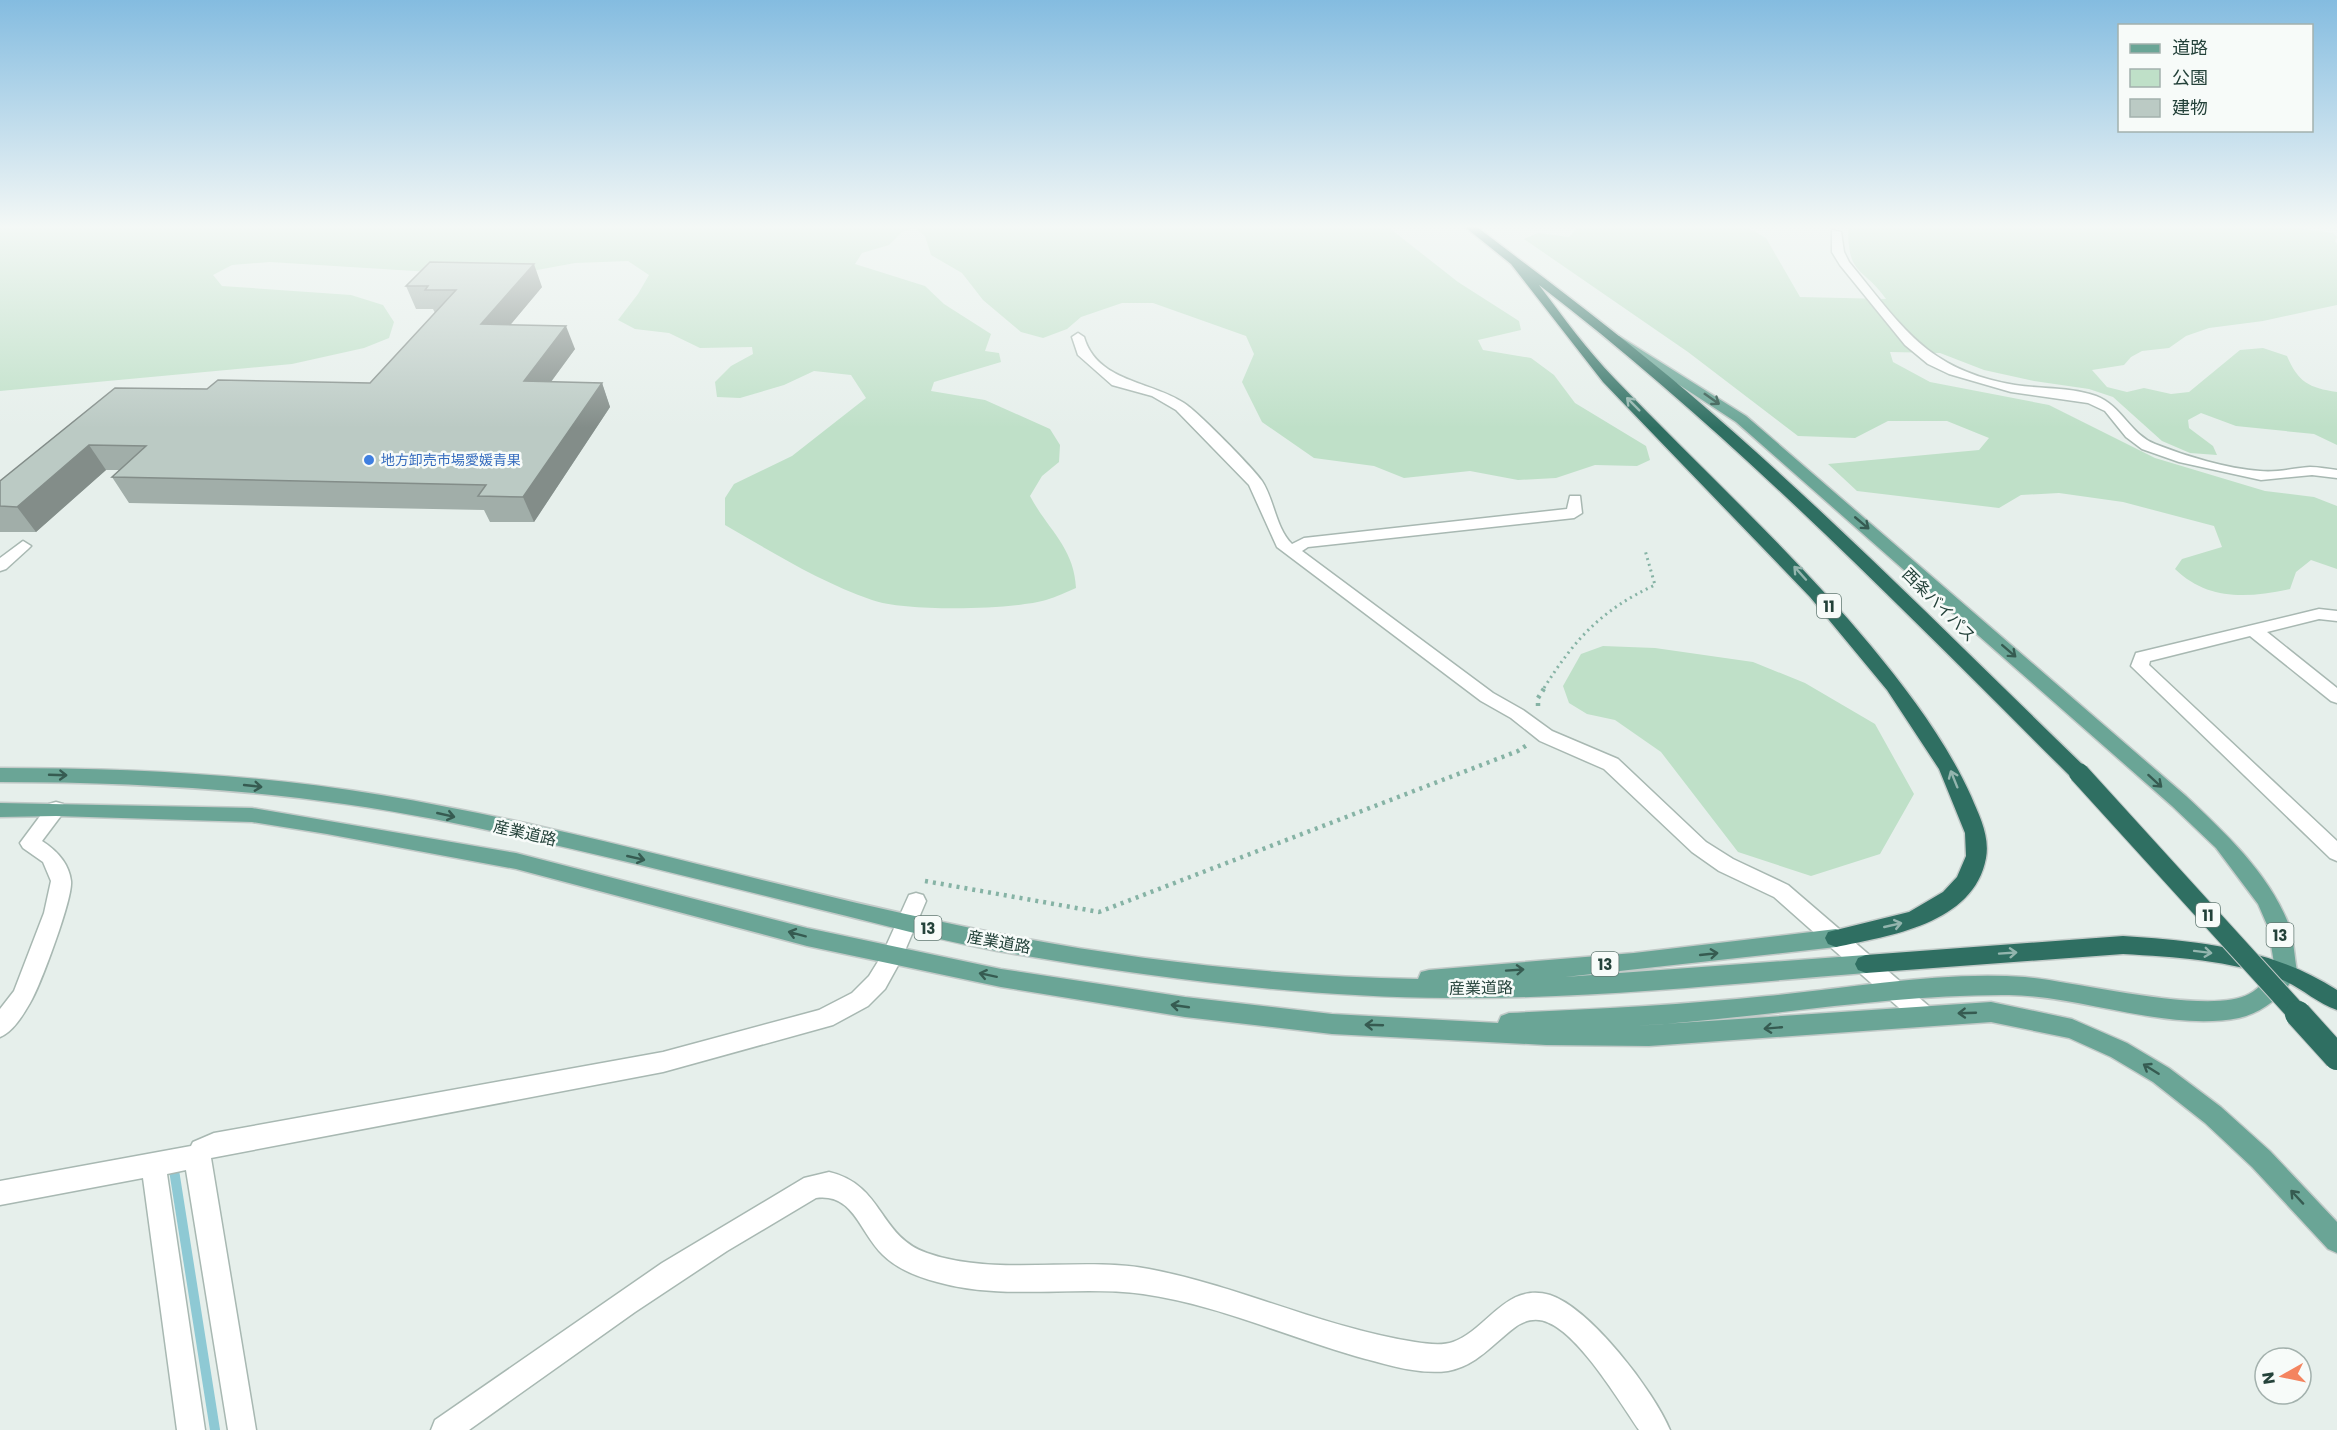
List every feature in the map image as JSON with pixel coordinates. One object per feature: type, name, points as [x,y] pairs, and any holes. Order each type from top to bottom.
[{"type":"highway","name":"11","points":[[1541,294],[1609,379],[1791,564],[1841,620],[1905,701],[1950,769],[1975,831],[1975,862],[1958,890],[1932,912],[1901,924],[1836,938]]},
{"type":"highway","name":"西条バイパス","points":[[1558,294],[1689,400],[1877,572],[2079,773],[2337,1057]]},
{"type":"highway","name":"11","points":[[1866,964],[2123,945],[2213,953],[2286,971],[2337,1001]]},
{"type":"main road","name":"13","points":[[1432,1027],[1727,1011],[1900,993],[1990,987],[2045,988],[2194,1012],[2229,1009],[2257,1002],[2286,971],[2279,927],[2266,899],[2223,843],[2186,808],[1911,565],[1741,419],[1610,334]]},
{"type":"main road","name":"産業道路","points":[[0,775],[136,778],[250,786],[432,812],[811,898],[906,924],[993,942],[1164,969],[1302,982],[1443,989],[1677,981],[1866,964]]},
{"type":"main road","name":"産業道路","points":[[0,810],[56,808],[252,815],[516,861],[807,937],[1001,978],[1185,1006],[1332,1024],[1432,1027]]},
{"type":"main road","name":"13","points":[[1373,985],[1479,973],[1634,962],[1836,938]]},
{"type":"main road","name":"13","points":[[1432,1027],[1546,1035],[1649,1036],[1991,1012],[2072,1029],[2120,1050],[2161,1075],[2213,1115],[2261,1159],[2337,1239]]},
{"type":"street","points":[[1869,294],[1909,342],[1941,365],[1970,377],[2011,388],[2091,399],[2110,408],[2131,434],[2147,446],[2184,459],[2261,476],[2312,471],[2337,474]]},
{"type":"street","points":[[1078,338],[1082,352],[1116,382],[1157,393],[1181,407],[1256,483],[1282,544],[1487,697],[1517,714],[1537,730],[1611,764],[1699,848],[1726,865],[1781,891],[1923,1015]]},
{"type":"street","points":[[1291,551],[1304,543],[1574,513],[1575,499]]},
{"type":"street","points":[[0,566],[23,546]]},
{"type":"street","points":[[2337,616],[2319,614],[2142,657],[2140,666],[2337,853]]},
{"type":"street","points":[[2253,630],[2337,697]]},
{"type":"street","points":[[0,1027],[23,996],[54,913],[61,880],[51,856],[30,843],[56,808]]},
{"type":"street","points":[[243,1430],[197,1160],[202,1150],[214,1144],[663,1062],[729,1048],[808,1026],[853,1004],[870,990],[891,955],[916,901]]},
{"type":"street","points":[[0,1193],[199,1156]]},
{"type":"street","points":[[153,1164],[191,1430]]},
{"type":"street","points":[[445,1430],[568,1341],[735,1230],[813,1186],[826,1183],[848,1189],[893,1248],[927,1266],[970,1275],[1147,1281],[1404,1354],[1450,1359],[1476,1345],[1511,1313],[1533,1307],[1548,1308],[1563,1314],[1588,1338],[1656,1430]]},
{"type":"path","points":[[916,901],[926,880],[1099,912],[1518,751],[1537,736],[1538,698],[1572,644],[1612,606],[1655,585],[1646,550]]},
{"type":"green space","points":[[0,294],[351,295],[383,305],[394,322],[389,338],[364,348],[292,364],[0,391]]},
{"type":"green space","points":[[638,294],[933,294],[944,304],[991,334],[985,351],[999,353],[1001,362],[934,382],[931,391],[985,400],[1050,429],[1060,445],[1059,462],[1042,476],[1030,496],[1065,550],[1074,574],[1076,588],[1046,600],[1009,606],[933,608],[888,604],[853,593],[815,575],[725,525],[725,498],[734,484],[792,456],[866,398],[851,375],[814,371],[784,385],[740,398],[717,397],[715,382],[731,366],[753,354],[752,347],[700,348],[669,333],[635,329],[618,320]]},
{"type":"green space","points":[[978,294],[1476,294],[1519,321],[1521,330],[1478,340],[1483,350],[1531,358],[1554,375],[1575,403],[1646,446],[1650,460],[1637,466],[1595,465],[1556,478],[1518,480],[1470,471],[1404,478],[1374,466],[1314,458],[1262,422],[1242,382],[1254,354],[1246,336],[1153,303],[1122,303],[1081,317],[1067,329],[1043,338],[1021,332]]},
{"type":"green space","points":[[1603,294],[1798,294],[1800,297],[1886,299],[1882,294],[2337,294],[2337,305],[2263,321],[2209,328],[2186,336],[2169,348],[2142,351],[2131,357],[2124,365],[2092,370],[2107,387],[2127,392],[2144,388],[2171,394],[2189,392],[2240,350],[2263,348],[2287,356],[2300,378],[2312,386],[2337,392],[2337,445],[2314,434],[2236,426],[2201,413],[2188,420],[2189,428],[2213,446],[2217,455],[2190,453],[2162,441],[2113,397],[2089,389],[2034,381],[1984,370],[1940,353],[1890,352],[1893,362],[1930,382],[2049,405],[2155,458],[2265,491],[2314,497],[2337,506],[2337,569],[2311,560],[2296,572],[2290,589],[2244,595],[2215,592],[2201,587],[2175,569],[2182,559],[2222,547],[2214,526],[2123,502],[2059,493],[2021,495],[1999,508],[1857,491],[1828,464],[1979,450],[1989,438],[1947,421],[1888,421],[1855,438],[1798,436],[1688,352]]},
{"type":"green space","points":[[1603,646],[1655,648],[1753,662],[1805,683],[1875,724],[1914,794],[1880,854],[1811,876],[1738,852],[1661,752],[1615,720],[1587,714],[1569,703],[1563,686],[1581,654]]},
{"type":"building","points":[[453,294],[508,294],[481,324],[566,326],[524,381],[602,383],[523,497],[478,496],[486,485],[112,477],[146,446],[89,445],[17,507],[0,506],[0,481],[115,388],[207,389],[218,380],[370,383]]},
{"type":"waterway","points":[[174,1170],[215,1430]]},
{"type":"place","name":"地方卸売市場愛媛青果","points":[[369,460]]}]
